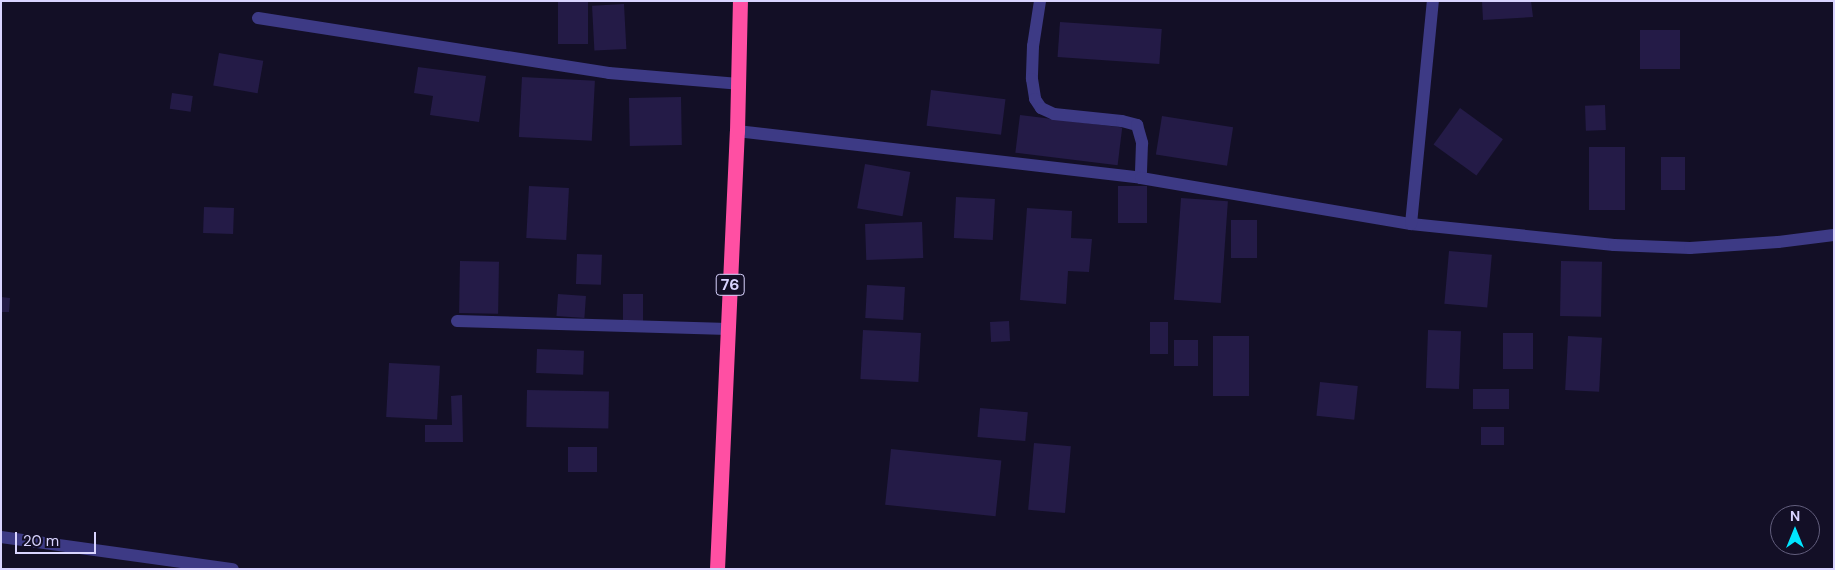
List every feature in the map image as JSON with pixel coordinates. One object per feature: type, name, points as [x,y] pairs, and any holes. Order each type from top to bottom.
[{"type":"highway","name":"76","points":[[717,569],[739,84],[740,1]]},
{"type":"street","points":[[1040,1],[1032,79],[1035,100],[1041,108],[1054,114],[1122,120],[1137,125],[1142,143],[1141,178]]},
{"type":"street","points":[[1411,224],[1433,1]]},
{"type":"street","points":[[258,18],[608,73],[739,84]]},
{"type":"street","points":[[737,131],[1141,178],[1411,224],[1614,245],[1690,248],[1778,242],[1834,234]]},
{"type":"street","points":[[457,321],[728,330]]},
{"type":"street","points":[[1,537],[232,569]]},
{"type":"building","points":[[558,1],[588,1],[588,44],[558,44]]},
{"type":"building","points":[[1482,1],[1531,1],[1533,17],[1483,20]]},
{"type":"building","points":[[624,4],[626,49],[594,51],[592,6]]},
{"type":"building","points":[[1060,22],[1162,29],[1159,64],[1058,57]]},
{"type":"building","points":[[1640,30],[1680,30],[1680,69],[1640,69]]},
{"type":"building","points":[[219,53],[263,61],[258,93],[213,85]]},
{"type":"building","points":[[418,67],[486,76],[479,122],[430,115],[433,96],[414,93]]},
{"type":"building","points":[[522,77],[595,81],[592,141],[519,137]]},
{"type":"building","points":[[931,90],[1005,99],[1001,135],[927,126]]},
{"type":"building","points":[[172,93],[193,96],[191,112],[170,109]]},
{"type":"building","points":[[681,97],[682,145],[630,146],[629,98]]},
{"type":"building","points":[[1605,105],[1606,130],[1586,131],[1585,106]]},
{"type":"building","points":[[1460,108],[1503,139],[1476,176],[1434,144]]},
{"type":"building","points":[[1020,115],[1122,128],[1118,165],[1015,153]]},
{"type":"building","points":[[1162,116],[1233,127],[1227,166],[1156,155]]},
{"type":"building","points":[[1589,147],[1625,147],[1625,210],[1589,210]]},
{"type":"building","points":[[1661,157],[1685,157],[1685,190],[1661,190]]},
{"type":"building","points":[[865,164],[910,172],[902,216],[857,208]]},
{"type":"building","points":[[529,186],[569,188],[566,240],[526,238]]},
{"type":"building","points":[[1118,186],[1147,186],[1147,223],[1118,223]]},
{"type":"building","points":[[956,197],[995,199],[993,240],[954,238]]},
{"type":"building","points":[[1181,198],[1228,201],[1221,303],[1174,300]]},
{"type":"building","points":[[204,207],[234,208],[233,234],[203,233]]},
{"type":"building","points":[[1027,208],[1072,211],[1071,238],[1092,239],[1089,272],[1068,271],[1066,304],[1020,300]]},
{"type":"building","points":[[1231,220],[1257,220],[1257,258],[1231,258]]},
{"type":"building","points":[[922,222],[923,258],[866,260],[865,224]]},
{"type":"building","points":[[1449,251],[1492,255],[1487,308],[1444,304]]},
{"type":"building","points":[[577,254],[602,255],[601,285],[576,284]]},
{"type":"building","points":[[460,261],[499,262],[498,314],[459,313]]},
{"type":"building","points":[[1561,261],[1602,262],[1601,317],[1560,316]]},
{"type":"building","points":[[867,285],[905,287],[903,320],[865,318]]},
{"type":"building","points":[[558,294],[586,296],[584,318],[556,316]]},
{"type":"building","points":[[623,294],[643,294],[643,322],[623,322]]},
{"type":"building","points":[[1,297],[10,298],[9,312],[1,312]]},
{"type":"building","points":[[1009,321],[1010,341],[991,342],[990,322]]},
{"type":"building","points":[[1150,322],[1168,322],[1168,354],[1150,354]]},
{"type":"building","points":[[863,330],[921,333],[918,382],[860,379]]},
{"type":"building","points":[[1428,330],[1461,331],[1459,389],[1426,388]]},
{"type":"building","points":[[1503,333],[1533,333],[1533,369],[1503,369]]},
{"type":"building","points":[[1213,336],[1249,336],[1249,396],[1213,396]]},
{"type":"building","points":[[1568,336],[1602,338],[1599,392],[1565,390]]},
{"type":"building","points":[[1174,340],[1198,340],[1198,366],[1174,366]]},
{"type":"building","points":[[537,349],[584,351],[583,375],[536,373]]},
{"type":"building","points":[[389,363],[440,366],[437,420],[386,417]]},
{"type":"building","points":[[1320,382],[1358,386],[1354,420],[1316,416]]},
{"type":"building","points":[[1473,389],[1509,389],[1509,409],[1473,409]]},
{"type":"building","points":[[527,390],[609,391],[608,428],[526,427]]},
{"type":"building","points":[[462,395],[463,442],[425,442],[425,425],[452,425],[451,396]]},
{"type":"building","points":[[980,408],[1028,412],[1025,441],[977,437]]},
{"type":"building","points":[[1481,427],[1504,427],[1504,445],[1481,445]]},
{"type":"building","points":[[1034,443],[1071,446],[1065,513],[1028,510]]},
{"type":"building","points":[[568,447],[597,447],[597,472],[568,472]]},
{"type":"building","points":[[891,449],[1001,461],[996,516],[885,505]]}]
